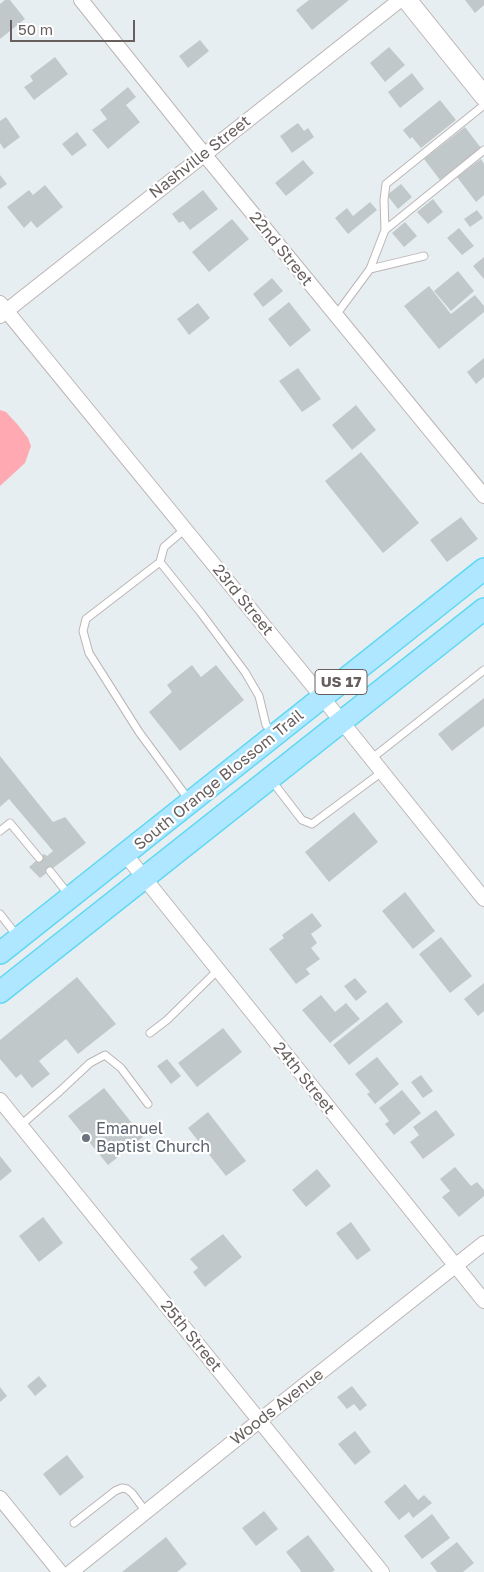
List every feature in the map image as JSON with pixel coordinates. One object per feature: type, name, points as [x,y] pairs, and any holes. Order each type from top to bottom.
[{"type":"main road","name":"South Orange Blossom Trail","points":[[0,953],[484,569]]},
{"type":"main road","name":"South Orange Blossom Trail","points":[[0,992],[479,615]]},
{"type":"street","name":"22nd Street","points":[[81,0],[204,154],[484,496]]},
{"type":"street","name":"Nashville Street","points":[[2,310],[400,0]]},
{"type":"street","points":[[407,0],[484,96]]},
{"type":"street","name":"23rd Street","points":[[2,310],[185,529],[484,899]]},
{"type":"street","name":"24th Street","points":[[125,854],[484,1301]]},
{"type":"street","name":"25th Street","points":[[0,1100],[382,1572]]},
{"type":"street","name":"Woods Avenue","points":[[71,1572],[259,1420],[484,1243]]},
{"type":"street","points":[[0,1498],[60,1572]]},
{"type":"lane","points":[[336,315],[370,269],[385,230],[384,200],[386,184],[484,105]]},
{"type":"lane","points":[[385,230],[484,150]]},
{"type":"lane","points":[[370,269],[424,256]]},
{"type":"lane","points":[[185,529],[164,547],[160,562],[86,619],[83,631],[89,652],[144,740],[191,802]]},
{"type":"lane","points":[[160,562],[245,672],[259,696],[266,725],[275,735]]},
{"type":"lane","points":[[371,759],[484,670]]},
{"type":"lane","points":[[270,779],[302,820],[312,824],[382,772]]},
{"type":"lane","points":[[0,831],[10,823],[39,858]]},
{"type":"lane","points":[[50,871],[71,897]]},
{"type":"lane","points":[[0,914],[19,938]]},
{"type":"lane","points":[[150,1033],[167,1020],[218,970]]},
{"type":"lane","points":[[20,1125],[90,1063],[105,1055],[120,1068],[148,1104]]},
{"type":"lane","points":[[74,1523],[115,1491],[122,1488],[132,1493],[146,1512]]},
{"type":"shaded area","points":[[0,410],[6,412],[18,425],[28,438],[31,446],[25,463],[0,486]]},
{"type":"building","points":[[5,0],[10,0],[25,19],[0,39],[0,4]]},
{"type":"building","points":[[309,0],[349,0],[312,30],[296,10]]},
{"type":"building","points":[[465,0],[484,0],[484,5],[475,13]]},
{"type":"building","points":[[200,40],[209,51],[188,68],[179,56]]},
{"type":"building","points":[[389,47],[405,65],[385,82],[370,63]]},
{"type":"building","points":[[55,57],[68,74],[34,100],[24,87],[33,81],[30,76]]},
{"type":"building","points":[[412,73],[424,89],[400,108],[388,92]]},
{"type":"building","points":[[128,87],[136,97],[126,105],[140,122],[108,149],[92,130],[107,119],[100,110]]},
{"type":"building","points":[[440,100],[456,120],[421,148],[403,130]]},
{"type":"building","points":[[6,117],[20,137],[4,149],[0,143],[0,121]]},
{"type":"building","points":[[298,123],[304,131],[308,128],[314,137],[292,153],[280,136]]},
{"type":"building","points":[[465,127],[481,148],[440,180],[424,159]]},
{"type":"building","points":[[77,132],[87,145],[72,156],[62,144]]},
{"type":"building","points":[[481,159],[484,164],[484,195],[476,202],[457,177]]},
{"type":"building","points":[[303,160],[314,173],[286,196],[275,183]]},
{"type":"building","points":[[0,175],[7,184],[0,189]]},
{"type":"building","points":[[401,184],[412,197],[398,209],[387,195]]},
{"type":"building","points":[[45,185],[63,207],[37,228],[31,221],[24,228],[7,207],[29,190],[33,195]]},
{"type":"building","points":[[203,190],[218,209],[190,230],[183,221],[179,223],[172,214]]},
{"type":"building","points":[[433,199],[443,212],[428,224],[417,212]]},
{"type":"building","points":[[370,202],[377,210],[348,234],[335,218],[347,208],[353,216]]},
{"type":"building","points":[[477,210],[483,218],[470,227],[464,219]]},
{"type":"building","points":[[232,219],[249,239],[209,272],[192,252]]},
{"type":"building","points":[[405,222],[417,236],[404,247],[392,233]]},
{"type":"building","points":[[459,228],[474,246],[462,255],[447,238]]},
{"type":"building","points":[[484,257],[484,279],[473,266]]},
{"type":"building","points":[[458,271],[474,291],[451,311],[434,291]]},
{"type":"building","points":[[272,278],[283,291],[263,307],[253,294]]},
{"type":"building","points":[[429,286],[451,314],[475,295],[484,306],[484,312],[439,349],[404,306]]},
{"type":"building","points":[[289,302],[311,330],[290,347],[268,319]]},
{"type":"building","points":[[198,303],[210,318],[189,335],[177,319]]},
{"type":"building","points":[[484,358],[484,377],[476,384],[467,372]]},
{"type":"building","points":[[298,368],[321,399],[302,412],[279,381]]},
{"type":"building","points":[[356,405],[376,430],[352,450],[332,425]]},
{"type":"building","points":[[361,452],[419,523],[383,553],[325,481]]},
{"type":"building","points":[[461,517],[478,539],[447,562],[430,540]]},
{"type":"building","points":[[192,665],[201,677],[216,665],[244,700],[180,751],[149,712],[172,692],[167,685]]},
{"type":"building","points":[[484,698],[484,726],[452,751],[438,734]]},
{"type":"building","points":[[0,756],[53,822],[65,817],[86,843],[40,878],[29,867],[44,854],[47,856],[53,851],[9,799],[0,807]]},
{"type":"building","points":[[354,812],[378,842],[329,882],[305,852]]},
{"type":"building","points":[[405,892],[435,931],[413,949],[382,911]]},
{"type":"building","points":[[312,913],[322,926],[311,934],[317,943],[311,948],[320,959],[306,969],[310,974],[296,984],[269,949],[284,938],[282,935]]},
{"type":"building","points":[[441,937],[472,976],[450,993],[419,954]]},
{"type":"building","points":[[77,977],[116,1024],[78,1054],[66,1039],[39,1061],[50,1074],[32,1088],[21,1074],[16,1078],[0,1059],[0,1040]]},
{"type":"building","points":[[355,978],[367,992],[356,1001],[344,986]]},
{"type":"building","points":[[484,983],[484,1011],[478,1016],[464,999]]},
{"type":"building","points":[[321,995],[335,1012],[346,1003],[360,1019],[330,1043],[302,1010]]},
{"type":"building","points":[[387,1002],[403,1022],[349,1065],[333,1045]]},
{"type":"building","points":[[223,1028],[242,1052],[197,1087],[178,1063]]},
{"type":"building","points":[[377,1057],[399,1084],[375,1104],[367,1094],[370,1092],[355,1074]]},
{"type":"building","points":[[167,1059],[181,1076],[171,1084],[157,1066]]},
{"type":"building","points":[[421,1075],[433,1091],[423,1098],[411,1082]]},
{"type":"building","points":[[104,1088],[143,1137],[108,1165],[68,1116]]},
{"type":"building","points":[[402,1090],[421,1113],[394,1135],[385,1124],[389,1121],[379,1108]]},
{"type":"building","points":[[436,1110],[455,1135],[423,1159],[410,1142],[419,1135],[413,1127]]},
{"type":"building","points":[[208,1112],[246,1161],[226,1176],[188,1128]]},
{"type":"building","points":[[0,1156],[12,1171],[0,1181]]},
{"type":"building","points":[[455,1167],[471,1186],[477,1182],[484,1190],[484,1196],[459,1217],[442,1197],[450,1191],[440,1179]]},
{"type":"building","points":[[317,1169],[331,1186],[306,1207],[292,1190]]},
{"type":"building","points":[[43,1217],[63,1243],[39,1262],[19,1236]]},
{"type":"building","points":[[351,1222],[371,1250],[357,1260],[336,1233]]},
{"type":"building","points":[[223,1234],[242,1257],[205,1287],[193,1272],[198,1268],[190,1259]]},
{"type":"building","points":[[39,1376],[47,1386],[35,1396],[27,1386]]},
{"type":"building","points":[[352,1386],[367,1405],[360,1411],[354,1404],[347,1409],[337,1397]]},
{"type":"building","points":[[0,1387],[7,1396],[0,1402]]},
{"type":"building","points":[[355,1431],[371,1452],[355,1465],[338,1444]]},
{"type":"building","points":[[67,1455],[84,1477],[60,1496],[43,1474]]},
{"type":"building","points":[[405,1484],[418,1500],[424,1495],[432,1503],[413,1518],[409,1512],[399,1520],[384,1502]]},
{"type":"building","points":[[264,1511],[278,1529],[256,1546],[242,1528]]},
{"type":"building","points":[[432,1514],[450,1538],[422,1559],[404,1536]]},
{"type":"building","points":[[308,1535],[335,1570],[332,1572],[300,1572],[286,1552]]},
{"type":"building","points":[[166,1537],[187,1564],[177,1572],[122,1572]]},
{"type":"building","points":[[457,1542],[474,1563],[463,1572],[437,1572],[430,1563]]},
{"type":"place","name":"Emanuel Baptist Church","points":[[86,1138]]}]
